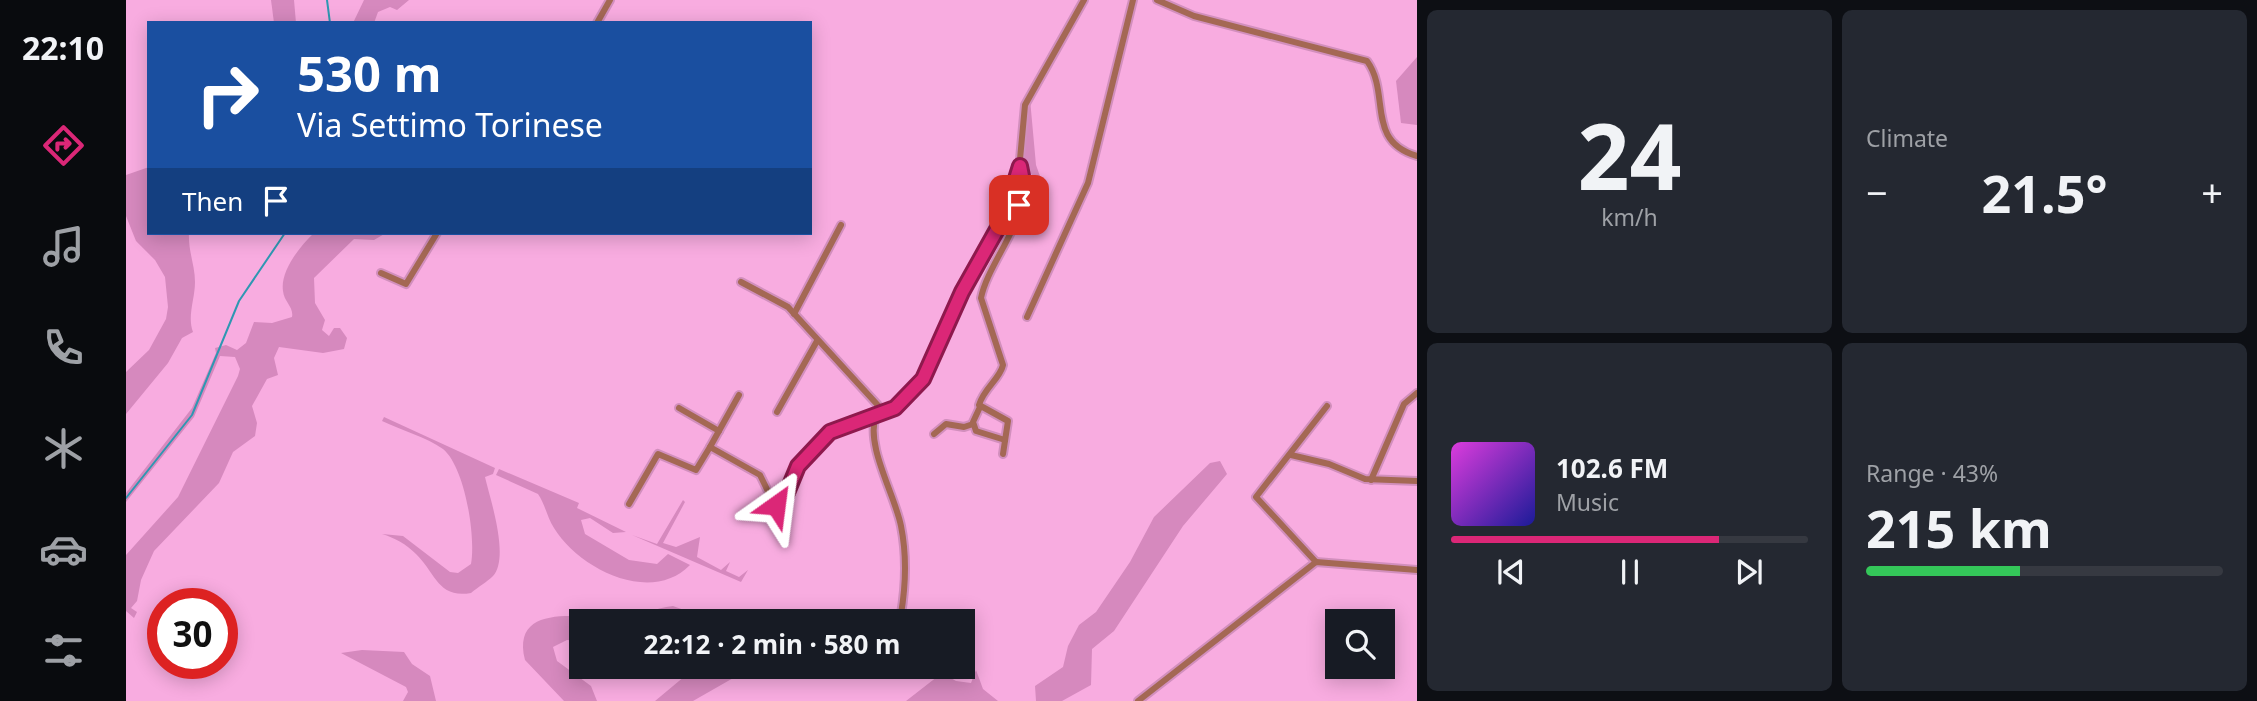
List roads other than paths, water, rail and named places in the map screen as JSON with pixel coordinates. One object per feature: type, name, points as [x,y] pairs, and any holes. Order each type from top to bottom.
[{"type":"street","points":[[598,21],[610,0]]},
{"type":"street","points":[[776,505],[786,495],[798,466],[827,434],[843,425],[885,413],[903,402],[931,365],[962,292],[1004,217],[1020,166],[1025,105],[1084,0]]},
{"type":"street","points":[[1027,317],[1088,183],[1133,0]]},
{"type":"street","points":[[1157,0],[1194,16],[1367,61],[1388,138],[1398,149],[1417,156]]},
{"type":"street","points":[[1006,440],[976,431],[973,424],[987,387],[1003,367],[981,298],[1014,229],[1023,183],[1020,166]]},
{"type":"street","points":[[794,314],[841,225]]},
{"type":"street","points":[[381,273],[406,284],[436,235]]},
{"type":"street","points":[[741,282],[782,303],[885,413]]},
{"type":"street","points":[[776,411],[817,341]]},
{"type":"street","points":[[1371,480],[1404,404],[1417,393]]},
{"type":"street","points":[[629,504],[658,454],[696,470],[739,395]]},
{"type":"street","points":[[1327,406],[1291,455],[1255,497],[1316,562],[1417,570]]},
{"type":"street","points":[[980,407],[1006,418],[1003,454]]},
{"type":"street","points":[[679,408],[719,430]]},
{"type":"street","points":[[876,416],[873,426],[876,446],[903,538],[906,585],[902,609]]},
{"type":"street","points":[[934,434],[946,424],[964,427],[973,424]]},
{"type":"street","points":[[710,447],[759,474],[785,526]]},
{"type":"street","points":[[1291,455],[1322,461],[1371,480],[1417,481]]},
{"type":"street","points":[[1138,701],[1316,562]]},
{"type":"waterway","points":[[327,0],[330,21]]},
{"type":"waterway","points":[[126,498],[192,415],[239,301],[284,235]]}]
